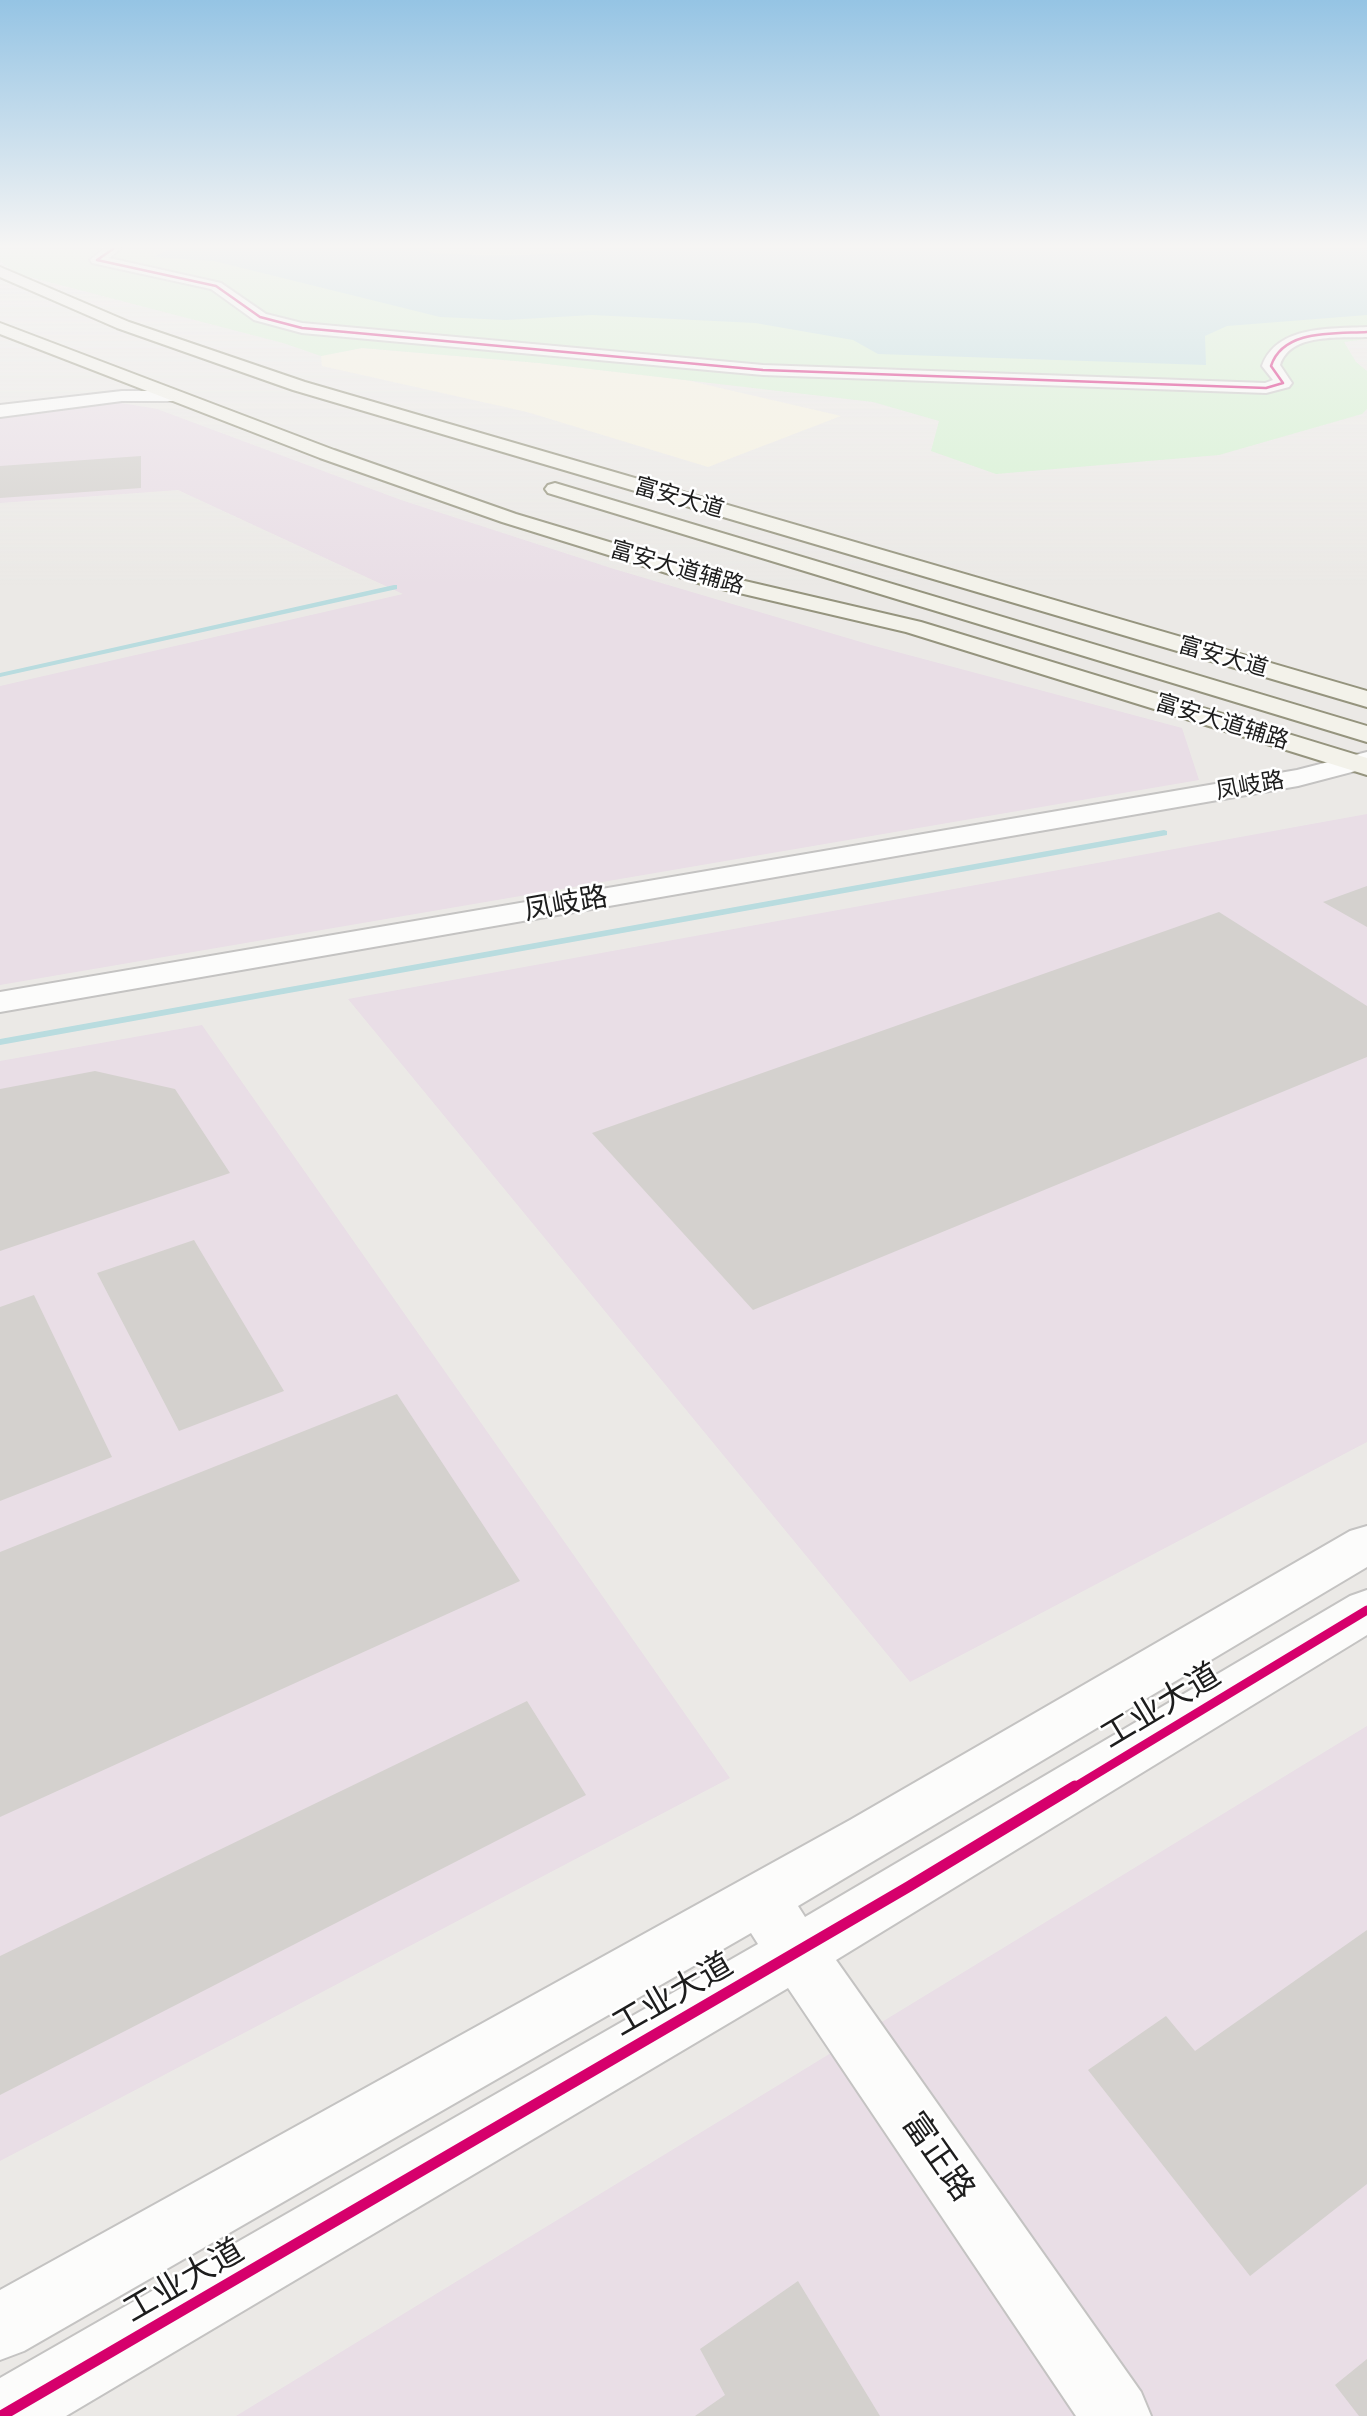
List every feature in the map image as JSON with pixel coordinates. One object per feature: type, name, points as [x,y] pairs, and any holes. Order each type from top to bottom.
[{"type":"main road","name":"富安大道辅路","points":[[108,362],[128,368],[176,396],[383,475],[567,536],[713,580],[913,627],[1364,767]]},
{"type":"main road","points":[[115,362],[506,501],[913,627]]},
{"type":"main road","name":"富安大道","points":[[223,362],[1367,699]]},
{"type":"main road","points":[[128,368],[156,368]]},
{"type":"main road","points":[[628,483],[833,526],[1328,665]]},
{"type":"main road","name":"富安大道","points":[[537,484],[1367,734]]},
{"type":"street","points":[[672,362],[763,370],[1266,388],[1283,383],[1271,366],[1272,362]]},
{"type":"street","points":[[0,405],[107,390],[127,380],[128,368]]},
{"type":"street","points":[[0,411],[122,396],[176,396]]},
{"type":"street","name":"凤岐路","points":[[0,1002],[1132,806],[1213,808],[1319,791],[1364,767]]},
{"type":"street","name":"工业大道","points":[[0,2327],[869,1837],[1367,1544]]},
{"type":"street","name":"工业大道","points":[[1,2416],[796,1952],[1367,1610]]},
{"type":"street","name":"富正路","points":[[759,1898],[1117,2416]]},
{"type":"shaded area","points":[[322,362],[539,363],[686,380],[841,416],[708,467],[527,412],[322,366]]},
{"type":"shaded area","points":[[103,400],[157,409],[401,500],[614,569],[871,645],[1182,728],[1199,780],[0,985],[0,686],[403,594],[178,490],[0,503],[0,415]]},
{"type":"shaded area","points":[[1367,814],[1367,1442],[910,1682],[348,999]]},
{"type":"shaded area","points":[[202,1025],[730,1778],[0,2161],[0,1061]]},
{"type":"shaded area","points":[[1367,1726],[1367,2416],[236,2416]]},
{"type":"green space","points":[[524,362],[1356,362],[1367,371],[1367,409],[1362,414],[1219,455],[996,474],[931,451],[939,421],[873,402]]},
{"type":"water","points":[[1109,362],[1206,362],[1206,365]]},
{"type":"building","points":[[141,456],[141,488],[0,498],[0,466]]},
{"type":"building","points":[[1367,886],[1367,927],[1323,902]]},
{"type":"building","points":[[1219,912],[1367,1006],[1367,1057],[753,1310],[592,1133]]},
{"type":"building","points":[[95,1071],[175,1089],[230,1173],[0,1251],[0,1089]]},
{"type":"building","points":[[194,1240],[284,1391],[179,1431],[97,1273]]},
{"type":"building","points":[[34,1295],[112,1457],[0,1501],[0,1307]]},
{"type":"building","points":[[397,1394],[520,1581],[0,1817],[0,1552]]},
{"type":"building","points":[[527,1701],[586,1795],[0,2095],[0,1956]]},
{"type":"building","points":[[1367,1930],[1367,2184],[1250,2276],[1088,2070],[1166,2016],[1195,2051]]},
{"type":"building","points":[[798,2281],[880,2416],[695,2416],[725,2395],[700,2349]]},
{"type":"building","points":[[1367,2359],[1367,2416],[1359,2416],[1335,2385]]},
{"type":"waterway","points":[[0,675],[394,587]]},
{"type":"waterway","points":[[0,1042],[1164,833]]},
{"type":"cycle path","points":[[672,362],[763,370],[1266,388],[1283,383],[1271,366],[1272,362]]},
{"type":"cycle path","points":[[1,2416],[908,1887],[1367,1610]]}]
